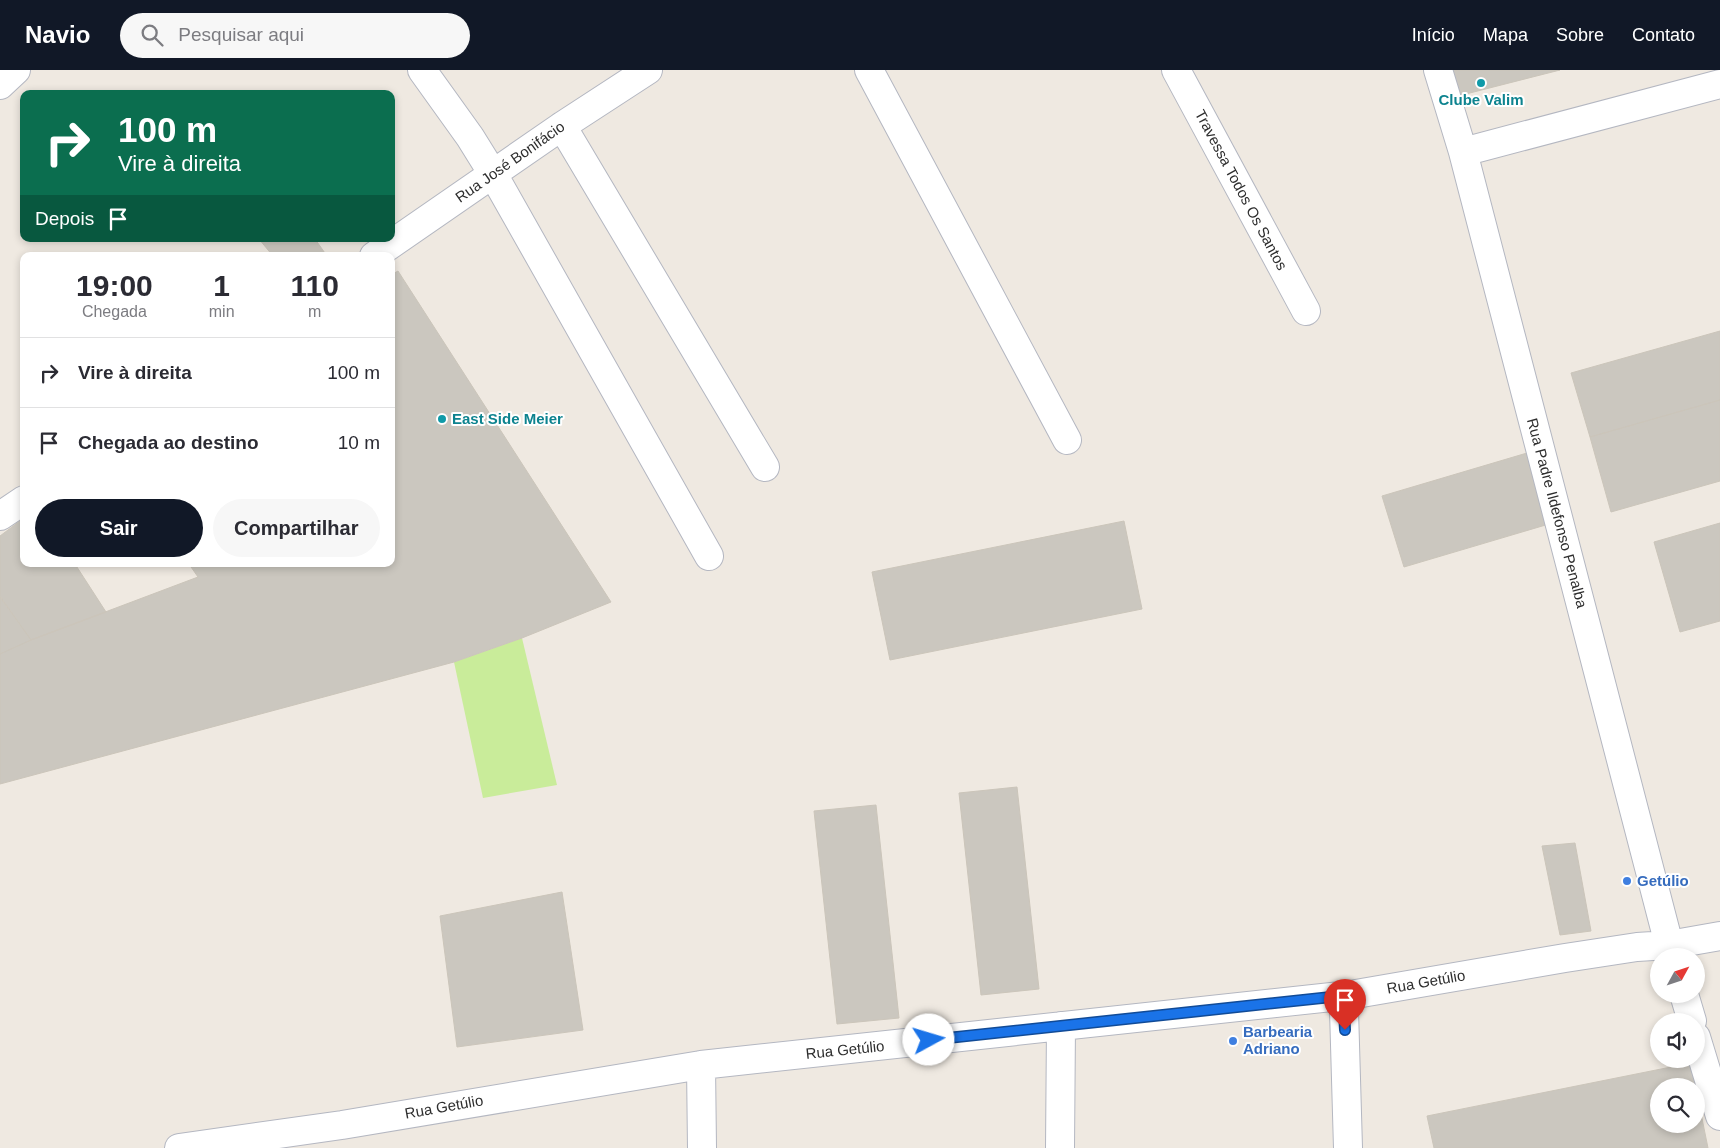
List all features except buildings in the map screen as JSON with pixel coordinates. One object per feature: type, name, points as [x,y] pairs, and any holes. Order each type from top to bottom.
[{"type":"street","points":[[0,85],[16,70]]},
{"type":"street","points":[[422,70],[470,137],[493,174],[709,556]]},
{"type":"street","name":"Rua José Bonifácio","points":[[395,242],[562,126],[648,70]]},
{"type":"street","points":[[869,70],[1066,440]]},
{"type":"street","name":"Travessa Todos Os Santos","points":[[1176,70],[1306,311]]},
{"type":"street","name":"Rua Padre Ildefonso Penalba","points":[[1438,70],[1463,152],[1670,948]]},
{"type":"street","points":[[1463,152],[1720,84]]},
{"type":"street","points":[[562,126],[764,467]]},
{"type":"street","name":"Rua José Bonifácio","points":[[380,252],[394,242]]},
{"type":"street","points":[[0,516],[20,503]]},
{"type":"street","name":"Rua Getúlio","points":[[1681,948],[1720,936]]},
{"type":"street","name":"Rua Getúlio","points":[[179,1148],[342,1125],[701,1065],[1350,995],[1638,946],[1651,948]]},
{"type":"street","points":[[1348,1148],[1344,1010],[1350,995]]},
{"type":"street","points":[[1060,1148],[1061,1026]]},
{"type":"street","points":[[701,1065],[702,1148]]},
{"type":"street","points":[[1705,1067],[1720,1116]]},
{"type":"green space","points":[[522,638],[557,785],[483,798],[454,662]]},
{"type":"place","name":"Clube Valim","points":[[1481,83]]},
{"type":"place","name":"East Side Meier","points":[[442,419]]},
{"type":"place","name":"Getúlio","points":[[1627,881]]},
{"type":"place","name":"Barbearia Adriano","points":[[1233,1041]]},
{"type":"route","points":[[929,1040],[1350,995],[1344,1010],[1345,1030]]}]
